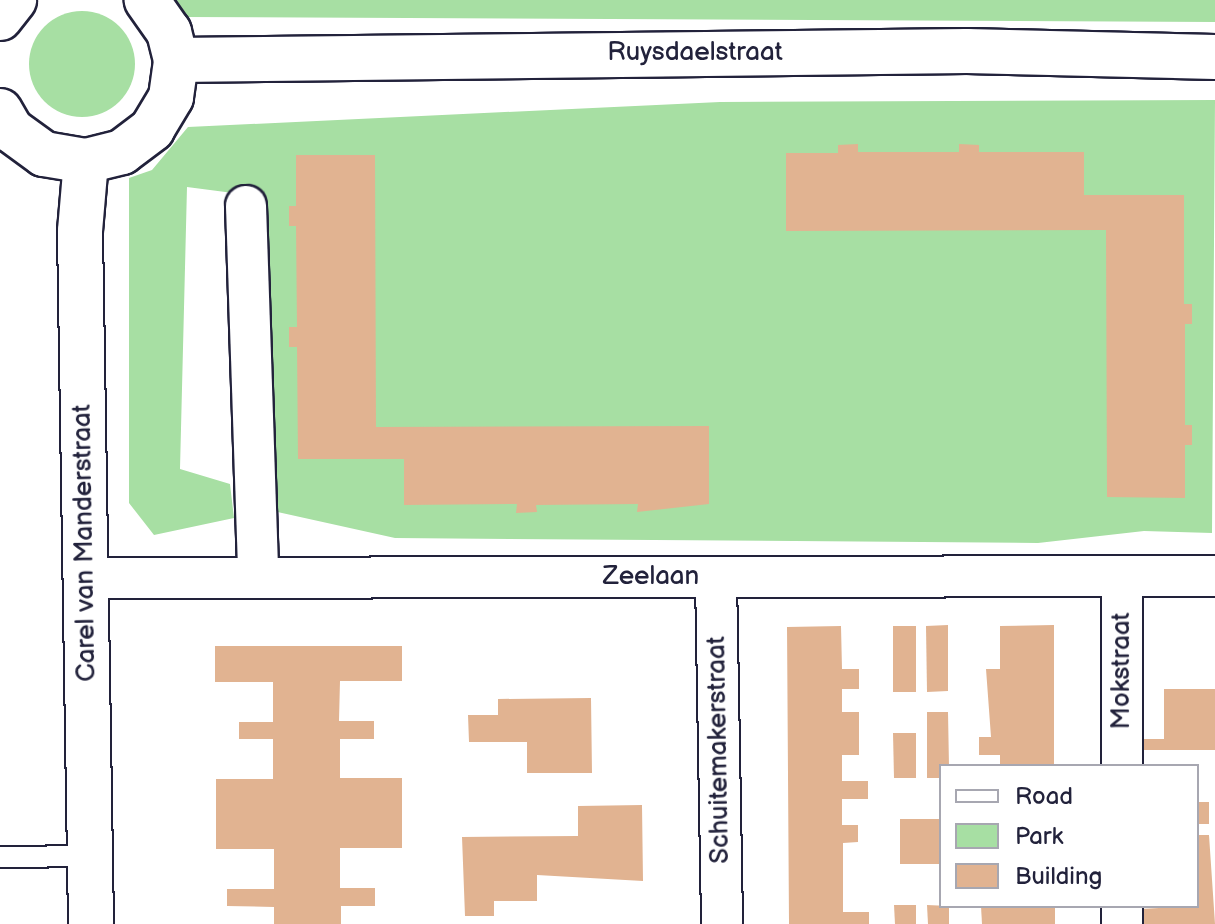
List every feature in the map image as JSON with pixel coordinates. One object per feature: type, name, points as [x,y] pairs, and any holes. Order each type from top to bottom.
[{"type":"street","points":[[0,18],[14,0]]},
{"type":"street","points":[[0,111],[11,130],[44,154],[86,161],[122,152],[152,129],[171,97],[176,60],[169,32],[147,0]]},
{"type":"street","name":"Ruysdaelstraat","points":[[176,60],[967,51],[1215,57]]},
{"type":"street","name":"Carel van Manderstraat","points":[[86,161],[80,231],[91,924]]},
{"type":"street","points":[[246,206],[258,577]]},
{"type":"street","name":"Mokstraat","points":[[1122,576],[1122,764]]},
{"type":"street","name":"Zeelaan","points":[[86,578],[1215,576]]},
{"type":"street","name":"Schuitemakerstraat","points":[[716,577],[722,924]]},
{"type":"lane","points":[[0,857],[91,856]]},
{"type":"green space","points":[[170,0],[1215,0],[1215,22],[184,17]]},
{"type":"green space","points":[[82,11],[102,15],[119,27],[131,44],[135,64],[131,84],[119,101],[102,113],[82,117],[62,113],[45,101],[33,84],[29,64],[33,44],[45,27],[62,15]]},
{"type":"green space","points":[[1215,100],[1212,533],[1144,531],[1038,543],[395,538],[273,511],[263,197],[187,187],[180,469],[230,484],[234,518],[154,535],[129,503],[129,178],[152,170],[188,127],[720,102]]},
{"type":"building","points":[[858,144],[858,152],[959,152],[959,144],[979,145],[979,152],[1084,152],[1084,195],[1184,195],[1184,304],[1192,304],[1192,324],[1185,324],[1185,425],[1192,425],[1192,445],[1185,445],[1185,498],[1107,497],[1106,230],[786,231],[786,153],[838,153],[838,145]]},
{"type":"building","points":[[296,155],[375,155],[376,427],[709,426],[709,504],[637,512],[638,504],[536,505],[537,512],[516,513],[517,504],[404,505],[404,459],[298,459],[297,347],[289,347],[289,327],[297,327],[296,226],[289,226],[289,206],[296,206]]},
{"type":"building","points":[[948,625],[948,691],[927,692],[926,626]]},
{"type":"building","points":[[1054,625],[1054,764],[1000,764],[1000,755],[979,755],[979,737],[991,737],[986,669],[1000,669],[1000,626]]},
{"type":"building","points":[[841,626],[842,669],[859,669],[859,689],[842,689],[842,712],[859,712],[859,755],[842,755],[842,781],[868,781],[868,799],[842,799],[842,825],[858,825],[858,842],[843,843],[843,912],[869,912],[869,924],[789,924],[787,627]]},
{"type":"building","points":[[893,626],[916,626],[916,692],[893,692]]},
{"type":"building","points":[[215,646],[402,646],[402,681],[340,681],[339,721],[374,721],[374,739],[340,739],[340,778],[402,778],[402,848],[340,848],[340,888],[375,888],[375,906],[341,906],[341,924],[274,924],[274,907],[227,906],[227,889],[274,889],[274,849],[216,849],[216,779],[273,779],[273,739],[239,739],[239,722],[273,722],[273,682],[215,682]]},
{"type":"building","points":[[1164,689],[1215,689],[1215,750],[1144,750],[1143,739],[1164,739]]},
{"type":"building","points":[[591,698],[592,773],[527,773],[527,742],[469,742],[468,715],[498,715],[498,699]]},
{"type":"building","points":[[927,712],[948,712],[949,764],[939,764],[939,778],[927,778]]},
{"type":"building","points":[[893,733],[916,733],[916,778],[894,778]]},
{"type":"building","points":[[1199,802],[1209,802],[1209,824],[1199,824]]},
{"type":"building","points":[[642,805],[643,881],[537,875],[537,901],[494,901],[494,916],[465,916],[462,837],[578,836],[578,806]]},
{"type":"building","points":[[900,819],[939,819],[939,864],[900,864]]},
{"type":"building","points":[[1199,835],[1209,835],[1215,924],[1140,924],[1140,909],[1199,908]]},
{"type":"building","points":[[894,905],[916,905],[916,924],[895,924]]},
{"type":"building","points":[[927,905],[949,908],[949,924],[928,924]]},
{"type":"building","points":[[981,908],[1055,908],[1055,924],[982,924]]}]
